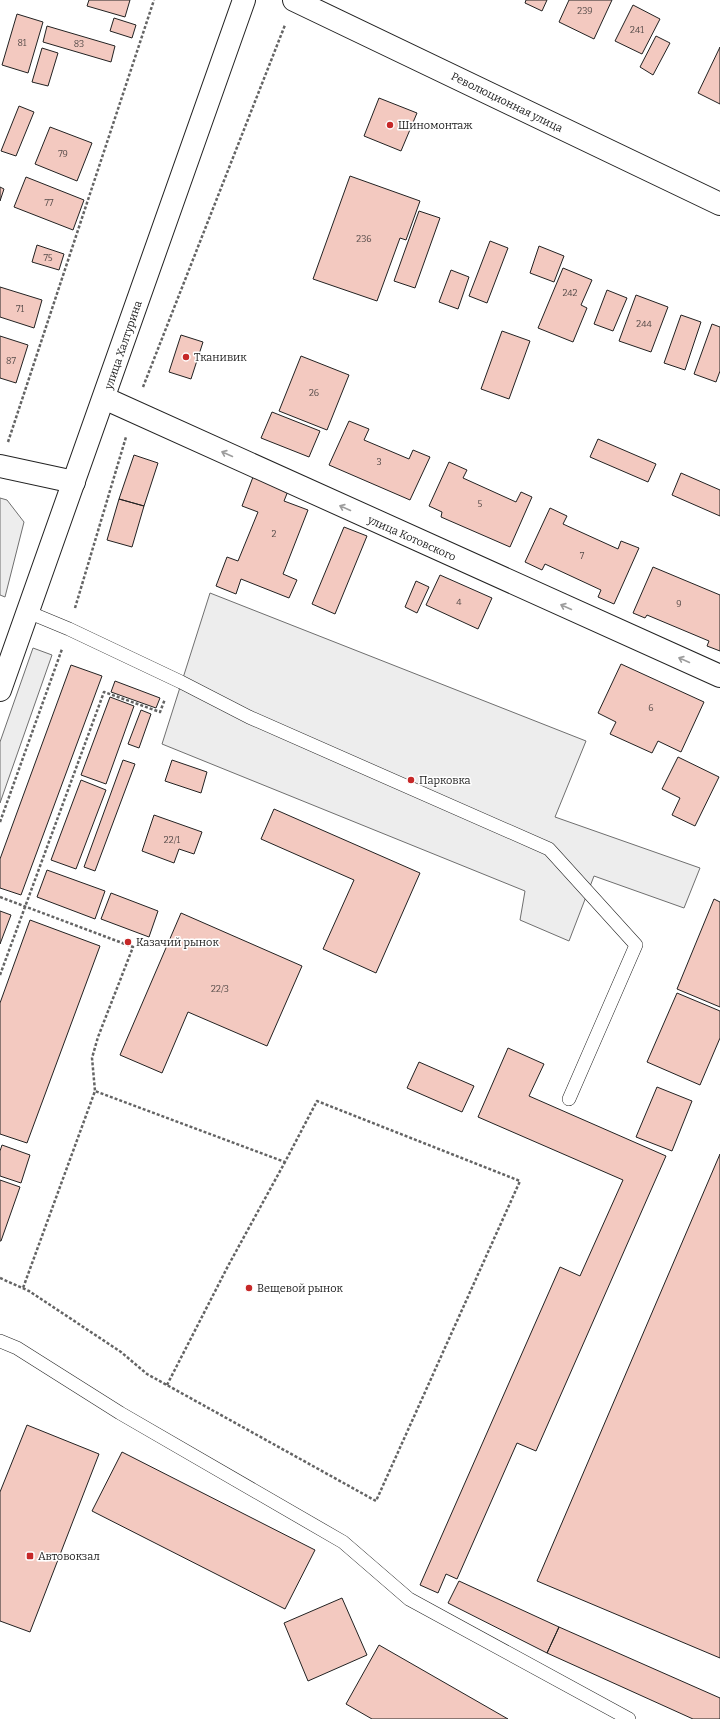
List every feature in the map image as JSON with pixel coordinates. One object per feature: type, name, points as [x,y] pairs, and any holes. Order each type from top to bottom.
[{"type":"street","name":"улица Халтурина","points":[[0,690],[244,0]]},
{"type":"street","name":"Революционная улица","points":[[294,0],[720,204]]},
{"type":"street","name":"улица Котовского","points":[[104,398],[720,676]]},
{"type":"street","points":[[0,466],[74,482]]},
{"type":"lane","points":[[28,612],[69,629],[172,678],[248,718],[549,848],[636,945],[569,1099]]},
{"type":"lane","points":[[0,1341],[17,1348],[120,1414],[344,1542],[409,1599],[629,1719]]},
{"type":"path","points":[[0,466],[154,0]]},
{"type":"path","points":[[0,976],[104,692],[160,712],[172,678]]},
{"type":"path","points":[[0,897],[133,947],[98,1037],[92,1058],[95,1091],[23,1288]]},
{"type":"path","points":[[95,1091],[286,1162]]},
{"type":"path","points":[[0,1278],[23,1288],[120,1352],[147,1374],[376,1501],[520,1181],[317,1101],[286,1162],[228,1266],[167,1385]]},
{"type":"shaded area","points":[[0,498],[7,500],[24,522],[5,597],[0,595]]},
{"type":"shaded area","name":"Парковка","points":[[210,593],[586,741],[555,817],[700,868],[684,908],[594,876],[569,941],[520,920],[525,891],[162,744]]},
{"type":"shaded area","points":[[33,648],[52,655],[0,803],[0,742]]},
{"type":"building","points":[[89,0],[130,0],[125,17],[87,6]]},
{"type":"building","points":[[526,0],[547,0],[542,11],[525,3]]},
{"type":"building","points":[[569,0],[612,0],[594,39],[559,22]]},
{"type":"building","points":[[633,5],[660,19],[642,54],[615,41]]},
{"type":"building","points":[[17,14],[43,22],[28,73],[2,65]]},
{"type":"building","points":[[114,18],[136,25],[132,38],[110,31]]},
{"type":"building","points":[[47,26],[115,46],[111,62],[43,42]]},
{"type":"building","points":[[656,36],[670,43],[653,75],[640,67]]},
{"type":"building","points":[[720,47],[720,104],[698,93]]},
{"type":"building","points":[[42,48],[58,53],[48,86],[32,82]]},
{"type":"building","name":"Шиномонтаж","points":[[379,98],[417,113],[401,151],[364,136]]},
{"type":"building","points":[[19,106],[34,112],[16,156],[1,151]]},
{"type":"building","points":[[50,127],[92,143],[77,181],[35,164]]},
{"type":"building","points":[[350,176],[420,201],[406,240],[400,238],[377,301],[313,279]]},
{"type":"building","points":[[26,177],[84,200],[73,230],[14,207]]},
{"type":"building","points":[[0,187],[4,189],[0,201]]},
{"type":"building","points":[[419,211],[440,218],[415,288],[394,281]]},
{"type":"building","points":[[490,241],[508,248],[487,303],[469,296]]},
{"type":"building","points":[[37,245],[64,254],[59,270],[32,262]]},
{"type":"building","points":[[539,246],[564,256],[554,282],[530,273]]},
{"type":"building","points":[[563,268],[592,280],[581,305],[587,308],[573,342],[538,328]]},
{"type":"building","points":[[451,270],[469,277],[458,309],[439,302]]},
{"type":"building","points":[[0,287],[42,300],[34,328],[0,317]]},
{"type":"building","points":[[607,290],[627,298],[613,331],[594,324]]},
{"type":"building","points":[[636,295],[668,307],[651,352],[619,341]]},
{"type":"building","points":[[681,315],[701,322],[685,370],[664,363]]},
{"type":"building","points":[[712,324],[720,327],[720,371],[716,382],[694,374]]},
{"type":"building","points":[[502,331],[530,341],[509,399],[481,389]]},
{"type":"building","name":"Тканивик","points":[[181,335],[203,342],[191,379],[169,372]]},
{"type":"building","points":[[0,336],[28,345],[16,383],[0,378]]},
{"type":"building","points":[[301,356],[349,375],[327,430],[279,411]]},
{"type":"building","points":[[272,412],[320,431],[309,457],[261,438]]},
{"type":"building","points":[[349,421],[369,429],[364,440],[409,459],[413,450],[430,457],[410,500],[329,465]]},
{"type":"building","points":[[598,439],[656,464],[648,482],[590,457]]},
{"type":"building","points":[[134,455],[158,463],[144,506],[119,499]]},
{"type":"building","points":[[449,462],[467,470],[463,478],[516,502],[521,492],[532,497],[510,547],[441,517],[442,512],[429,506]]},
{"type":"building","points":[[681,473],[720,490],[720,516],[672,495]]},
{"type":"building","points":[[253,477],[288,491],[284,501],[308,510],[283,574],[297,580],[289,598],[241,579],[236,594],[216,586],[227,557],[238,561],[258,512],[242,506]]},
{"type":"building","points":[[119,499],[144,506],[132,547],[107,540]]},
{"type":"building","points":[[550,508],[567,516],[563,524],[618,549],[621,541],[639,548],[614,604],[598,597],[601,590],[545,564],[542,570],[525,562]]},
{"type":"building","points":[[344,527],[367,536],[335,614],[312,604]]},
{"type":"building","points":[[653,567],[720,595],[720,651],[707,646],[709,641],[647,615],[645,618],[633,613]]},
{"type":"building","points":[[440,575],[492,598],[478,629],[426,605]]},
{"type":"building","points":[[416,581],[429,587],[417,613],[405,607]]},
{"type":"building","points":[[621,664],[704,702],[681,752],[658,741],[652,753],[610,734],[616,722],[598,713]]},
{"type":"building","points":[[71,665],[102,676],[21,895],[0,888],[0,859]]},
{"type":"building","points":[[115,681],[160,698],[156,708],[111,692]]},
{"type":"building","points":[[110,697],[134,706],[106,784],[81,775]]},
{"type":"building","points":[[141,710],[151,714],[139,748],[128,744]]},
{"type":"building","points":[[678,757],[719,777],[695,826],[672,815],[680,798],[662,789]]},
{"type":"building","points":[[123,760],[135,764],[95,871],[84,867]]},
{"type":"building","points":[[172,760],[207,772],[201,793],[165,781]]},
{"type":"building","points":[[81,780],[106,790],[76,869],[51,860]]},
{"type":"building","points":[[274,809],[420,873],[376,973],[323,949],[354,880],[261,839]]},
{"type":"building","points":[[154,815],[202,832],[194,854],[179,849],[174,863],[142,851]]},
{"type":"building","points":[[47,870],[105,891],[95,919],[37,897]]},
{"type":"building","points":[[111,893],[158,911],[149,937],[101,919]]},
{"type":"building","points":[[714,899],[720,902],[720,1007],[677,989]]},
{"type":"building","points":[[0,911],[11,915],[0,944]]},
{"type":"building","points":[[181,913],[302,966],[267,1046],[188,1012],[162,1073],[120,1055]]},
{"type":"building","points":[[30,920],[100,946],[27,1143],[0,1134],[0,1003]]},
{"type":"building","points":[[677,993],[720,1011],[720,1038],[700,1085],[647,1062]]},
{"type":"building","points":[[508,1048],[544,1064],[529,1096],[666,1156],[536,1451],[517,1443],[457,1579],[446,1574],[438,1593],[420,1585],[560,1267],[580,1276],[623,1180],[478,1117]]},
{"type":"building","points":[[419,1062],[474,1086],[462,1112],[407,1088]]},
{"type":"building","points":[[657,1087],[692,1101],[672,1151],[636,1137]]},
{"type":"building","points":[[2,1145],[30,1155],[21,1183],[0,1176],[0,1151]]},
{"type":"building","points":[[720,1154],[720,1658],[537,1581]]},
{"type":"building","points":[[0,1180],[20,1187],[1,1241],[0,1241]]},
{"type":"building","name":"Автовокзал","points":[[27,1425],[99,1454],[30,1632],[0,1621],[0,1492]]},
{"type":"building","points":[[122,1452],[315,1550],[285,1609],[92,1511]]},
{"type":"building","points":[[459,1581],[559,1627],[547,1653],[448,1603]]},
{"type":"building","points":[[342,1598],[367,1655],[308,1681],[284,1623]]},
{"type":"building","points":[[559,1627],[720,1698],[720,1719],[693,1719],[547,1653]]},
{"type":"building","points":[[379,1645],[508,1719],[372,1719],[346,1704]]},
{"type":"place","name":"Шиномонтаж","points":[[390,125]]},
{"type":"place","name":"Тканивик","points":[[186,357]]},
{"type":"place","name":"Парковка","points":[[411,780]]},
{"type":"place","name":"Казачий рынок","points":[[128,942]]},
{"type":"place","name":"Вещевой рынок","points":[[249,1288]]},
{"type":"place","name":"Автовокзал","points":[[30,1556]]}]
